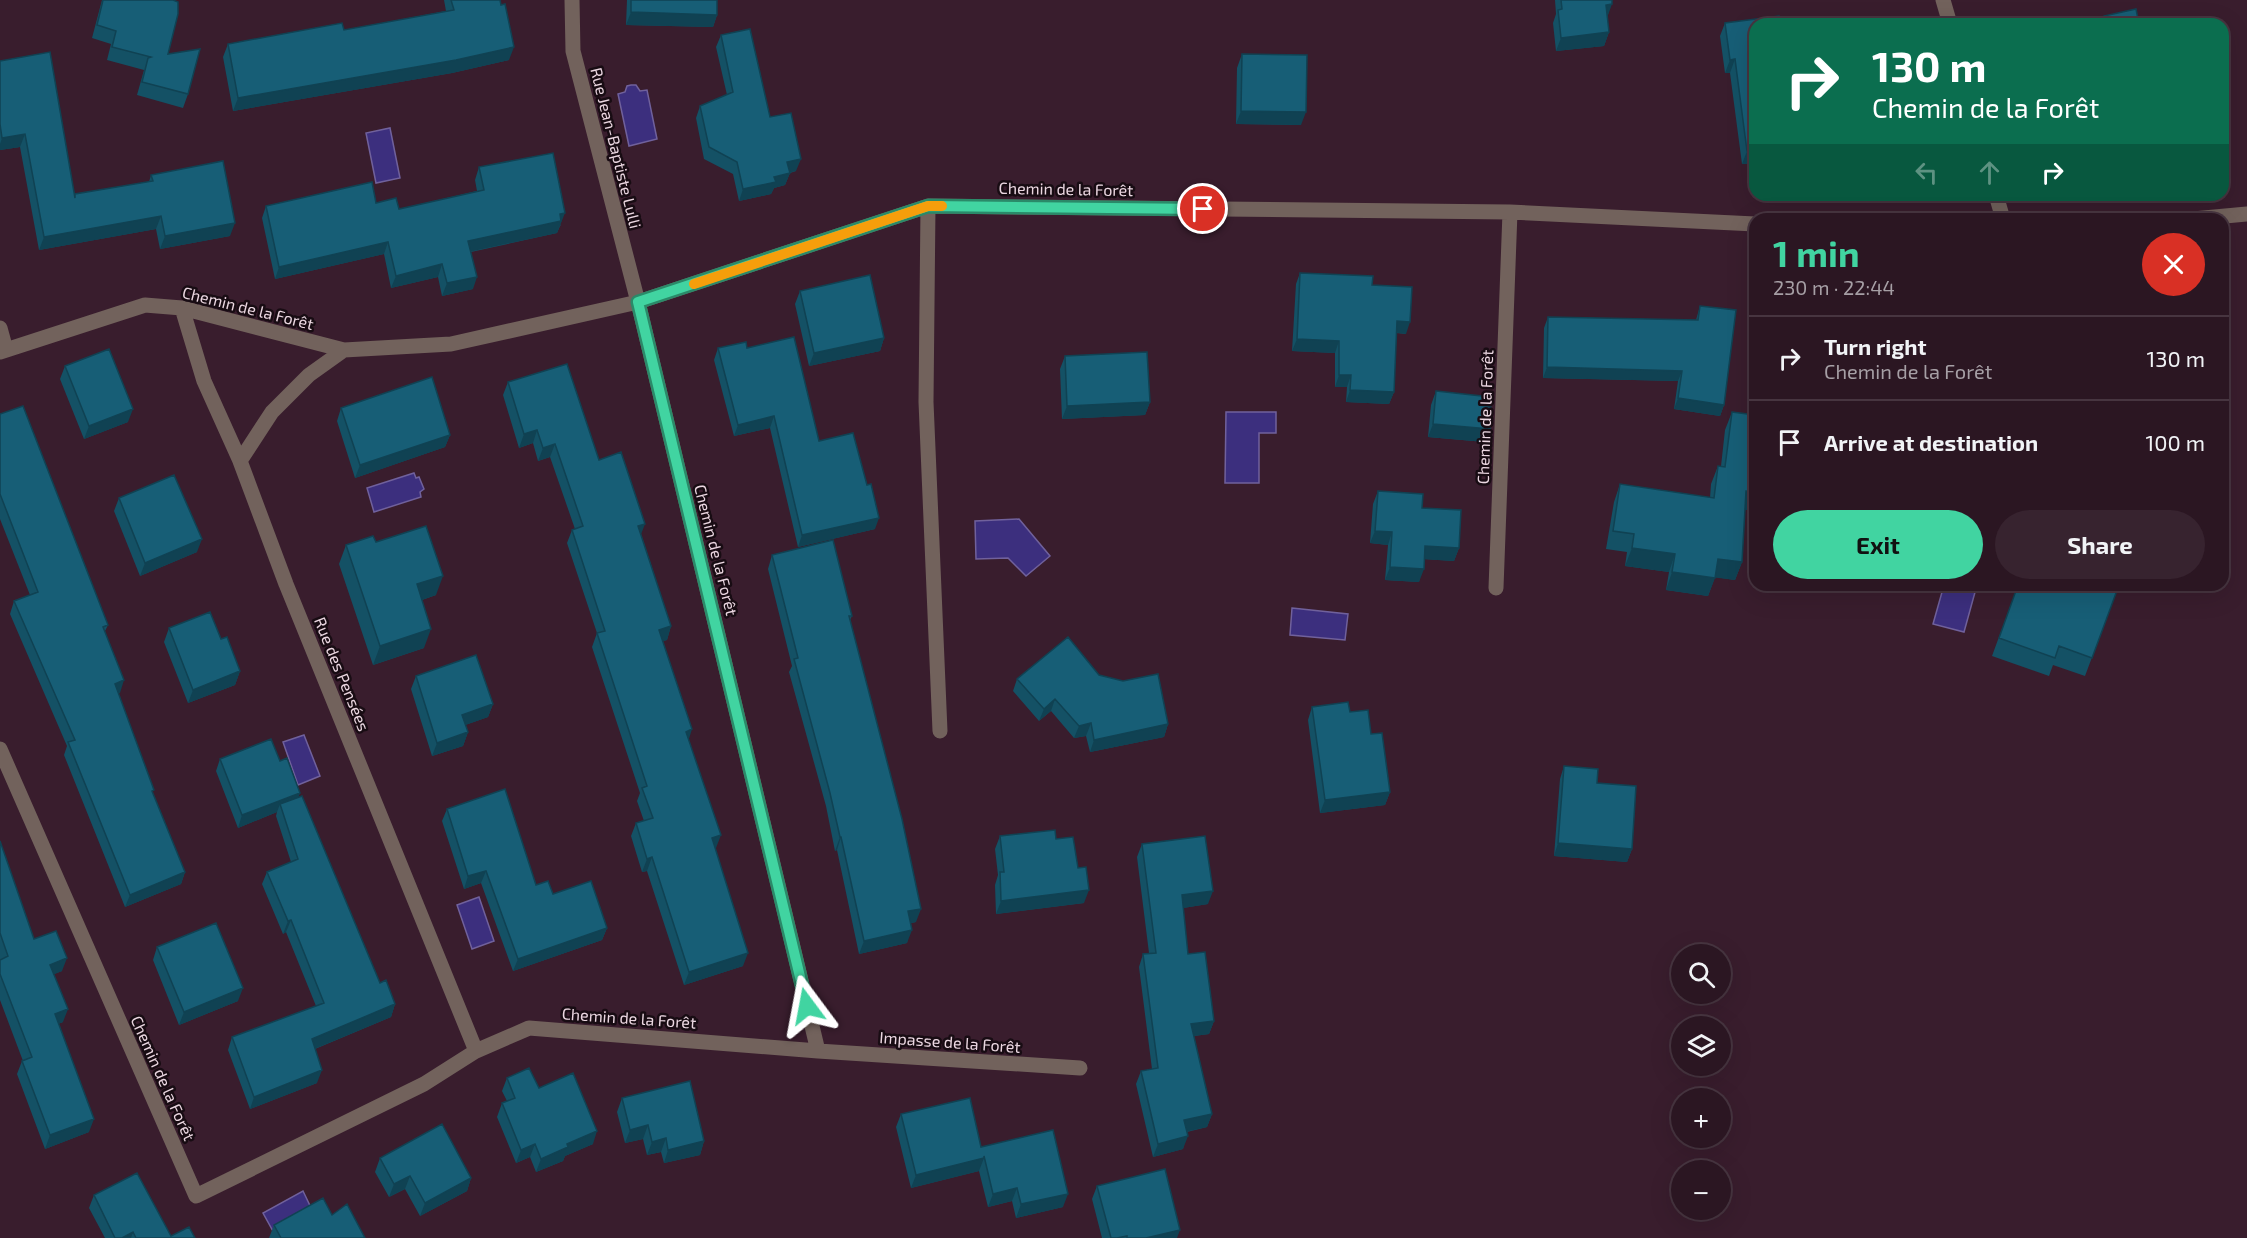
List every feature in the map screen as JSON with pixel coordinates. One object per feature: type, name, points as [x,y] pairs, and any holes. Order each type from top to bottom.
[{"type":"street","name":"Rue Jean-Baptiste Lulli","points":[[573,0],[573,51],[638,302]]},
{"type":"street","points":[[1943,0],[1948,18]]},
{"type":"street","name":"Chemin de la Forêt","points":[[0,328],[3,351],[145,306],[182,308],[344,350],[450,344],[638,302],[928,206],[1510,212],[1749,224]]},
{"type":"street","points":[[928,206],[926,402],[940,731]]},
{"type":"street","name":"Chemin de la Forêt","points":[[1496,588],[1510,212]]},
{"type":"street","points":[[2229,216],[2247,214]]},
{"type":"street","name":"Chemin de la Forêt","points":[[0,749],[196,1196],[424,1084],[476,1051],[529,1028],[818,1051],[638,302]]},
{"type":"street","name":"Rue des Pensées","points":[[182,308],[204,381],[240,461],[290,595],[476,1051]]},
{"type":"street","points":[[240,461],[272,412],[309,375],[344,350]]},
{"type":"street","name":"Impasse de la Forêt","points":[[818,1051],[1080,1068]]},
{"type":"shaded area","points":[[636,85],[640,91],[647,90],[657,139],[629,146],[618,94],[625,92],[627,86]]},
{"type":"shaded area","points":[[390,128],[400,178],[376,183],[366,133]]},
{"type":"shaded area","points":[[1226,412],[1276,412],[1276,433],[1259,433],[1259,483],[1225,483]]},
{"type":"shaded area","points":[[414,473],[416,478],[419,477],[424,489],[420,492],[421,497],[374,512],[367,488]]},
{"type":"shaded area","points":[[1019,519],[1050,556],[1026,576],[1008,558],[976,559],[975,521]]},
{"type":"shaded area","points":[[1942,591],[1975,591],[1964,632],[1933,624]]},
{"type":"shaded area","points":[[1292,608],[1348,614],[1345,640],[1290,635]]},
{"type":"shaded area","points":[[304,735],[320,776],[298,785],[283,742]]},
{"type":"shaded area","points":[[479,897],[494,941],[472,949],[457,905]]},
{"type":"shaded area","points":[[303,1191],[313,1212],[274,1233],[263,1213]]},
{"type":"building","points":[[103,0],[173,0],[178,2],[178,14],[168,54],[200,49],[188,94],[142,82],[148,58],[151,57],[112,47],[116,31],[97,25]]},
{"type":"building","points":[[451,0],[500,0],[501,5],[505,4],[514,47],[456,60],[238,98],[228,44],[342,23],[344,30],[454,10]]},
{"type":"building","points":[[631,0],[717,0],[717,15],[631,12]]},
{"type":"building","points":[[1561,0],[1612,0],[1612,4],[1606,5],[1609,32],[1561,38],[1558,10],[1562,9]]},
{"type":"building","points":[[2136,9],[2138,18],[2104,18],[2104,16]]},
{"type":"building","points":[[1749,20],[1749,151],[1747,151],[1735,59],[1730,60],[1725,23]]},
{"type":"building","points":[[750,29],[770,117],[791,113],[801,159],[787,162],[790,173],[774,177],[776,182],[743,189],[737,162],[709,147],[700,106],[733,92],[721,35]]},
{"type":"building","points":[[50,52],[75,198],[75,194],[153,181],[151,175],[223,161],[235,223],[165,236],[161,216],[44,237],[25,134],[2,138],[0,61]]},
{"type":"building","points":[[1242,54],[1307,55],[1306,112],[1241,111]]},
{"type":"building","points":[[553,153],[565,213],[560,214],[561,221],[468,241],[477,277],[447,283],[442,264],[396,276],[388,242],[279,267],[266,206],[372,182],[376,203],[396,198],[399,209],[484,190],[479,167]]},
{"type":"building","points":[[1300,273],[1373,276],[1372,285],[1412,287],[1410,322],[1397,321],[1394,392],[1350,390],[1351,375],[1339,375],[1339,341],[1297,339]]},
{"type":"building","points":[[870,275],[884,338],[814,353],[800,291]]},
{"type":"building","points":[[1700,306],[1736,310],[1724,405],[1678,398],[1682,371],[1547,367],[1548,317],[1698,320]]},
{"type":"building","points":[[794,337],[819,441],[853,433],[867,485],[871,484],[879,518],[802,535],[774,416],[738,425],[718,348],[746,342],[747,348]]},
{"type":"building","points":[[109,349],[133,409],[89,426],[65,366]]},
{"type":"building","points":[[1147,352],[1150,402],[1067,406],[1065,356]]},
{"type":"building","points":[[567,364],[599,460],[621,452],[645,524],[638,526],[671,626],[659,630],[692,729],[686,732],[721,835],[712,838],[748,953],[689,972],[652,857],[647,859],[636,823],[653,818],[642,788],[647,786],[597,633],[605,631],[572,530],[583,526],[555,444],[543,448],[537,430],[524,434],[508,382]]},
{"type":"building","points":[[432,377],[450,435],[360,465],[341,408]]},
{"type":"building","points":[[1436,391],[1491,397],[1490,429],[1433,424]]},
{"type":"building","points":[[23,406],[108,625],[103,627],[124,680],[115,684],[154,790],[152,791],[185,872],[130,895],[68,742],[75,740],[14,601],[38,592],[0,494],[0,414]]},
{"type":"building","points":[[1732,412],[1749,414],[1749,491],[1746,491],[1742,562],[1718,559],[1715,578],[1672,572],[1675,554],[1632,548],[1634,534],[1613,531],[1620,484],[1714,498],[1718,466],[1725,467]]},
{"type":"building","points":[[174,475],[202,539],[145,563],[119,498]]},
{"type":"building","points":[[1378,491],[1423,494],[1422,508],[1461,510],[1459,548],[1425,546],[1424,569],[1390,567],[1392,532],[1375,531]]},
{"type":"building","points":[[426,526],[443,576],[417,584],[431,629],[380,646],[346,545],[373,536],[376,542]]},
{"type":"building","points":[[833,540],[852,616],[849,616],[902,819],[921,909],[908,911],[912,930],[864,941],[841,837],[794,659],[798,658],[772,555]]},
{"type":"building","points":[[2016,591],[2117,591],[2092,658],[2059,646],[2055,658],[1999,638]]},
{"type":"building","points":[[210,612],[221,639],[227,637],[240,671],[193,690],[169,628]]},
{"type":"building","points":[[1068,637],[1099,675],[1123,681],[1158,674],[1168,724],[1094,740],[1091,723],[1079,726],[1055,699],[1044,709],[1017,679]]},
{"type":"building","points":[[476,655],[493,704],[462,715],[468,732],[437,743],[416,676]]},
{"type":"building","points":[[1348,702],[1350,712],[1368,710],[1371,734],[1382,733],[1390,792],[1325,800],[1312,707]]},
{"type":"building","points":[[271,739],[280,761],[287,758],[300,793],[242,815],[220,759]]},
{"type":"building","points":[[1564,766],[1598,769],[1597,783],[1636,786],[1632,849],[1558,843]]},
{"type":"building","points":[[505,789],[536,885],[548,881],[553,894],[591,881],[607,928],[518,959],[486,871],[468,876],[447,809]]},
{"type":"building","points":[[302,796],[380,983],[386,980],[395,1004],[312,1039],[322,1070],[254,1097],[232,1037],[324,1003],[291,920],[288,921],[267,872],[298,859],[280,804]]},
{"type":"building","points":[[1055,830],[1056,839],[1073,837],[1078,868],[1086,867],[1089,890],[1001,901],[1000,872],[1004,872],[1000,836]]},
{"type":"building","points":[[1205,836],[1213,891],[1182,895],[1188,954],[1205,952],[1214,1021],[1191,1024],[1212,1114],[1184,1120],[1188,1136],[1158,1144],[1141,1071],[1158,1068],[1143,954],[1156,953],[1142,844]]},
{"type":"building","points":[[0,841],[34,939],[56,931],[67,958],[50,965],[68,1009],[55,1014],[94,1119],[50,1135],[22,1061],[32,1057],[0,974],[0,960],[8,956],[0,933]]},
{"type":"building","points":[[216,923],[243,988],[184,1012],[157,947]]},
{"type":"building","points":[[529,1068],[539,1088],[573,1073],[597,1131],[541,1159],[535,1144],[521,1150],[502,1103],[515,1098],[507,1078]]},
{"type":"building","points":[[690,1081],[704,1141],[668,1150],[666,1138],[652,1142],[648,1125],[630,1130],[622,1098]]},
{"type":"building","points":[[970,1098],[981,1147],[1053,1130],[1068,1194],[1021,1204],[1017,1188],[993,1194],[984,1156],[984,1158],[916,1175],[901,1114]]},
{"type":"building","points":[[442,1124],[471,1178],[425,1203],[410,1176],[394,1184],[380,1158]]},
{"type":"building","points":[[1165,1169],[1180,1230],[1146,1238],[1127,1238],[1127,1236],[1111,1238],[1097,1186]]},
{"type":"building","points":[[137,1173],[171,1236],[189,1227],[195,1238],[136,1238],[133,1232],[122,1238],[115,1238],[94,1195]]},
{"type":"building","points":[[323,1198],[332,1215],[347,1204],[365,1238],[281,1238],[274,1225]]},
{"type":"slow traffic","points":[[694,284],[928,206],[942,206]]},
{"type":"route","points":[[807,1006],[638,302],[928,206],[1203,209]]}]
